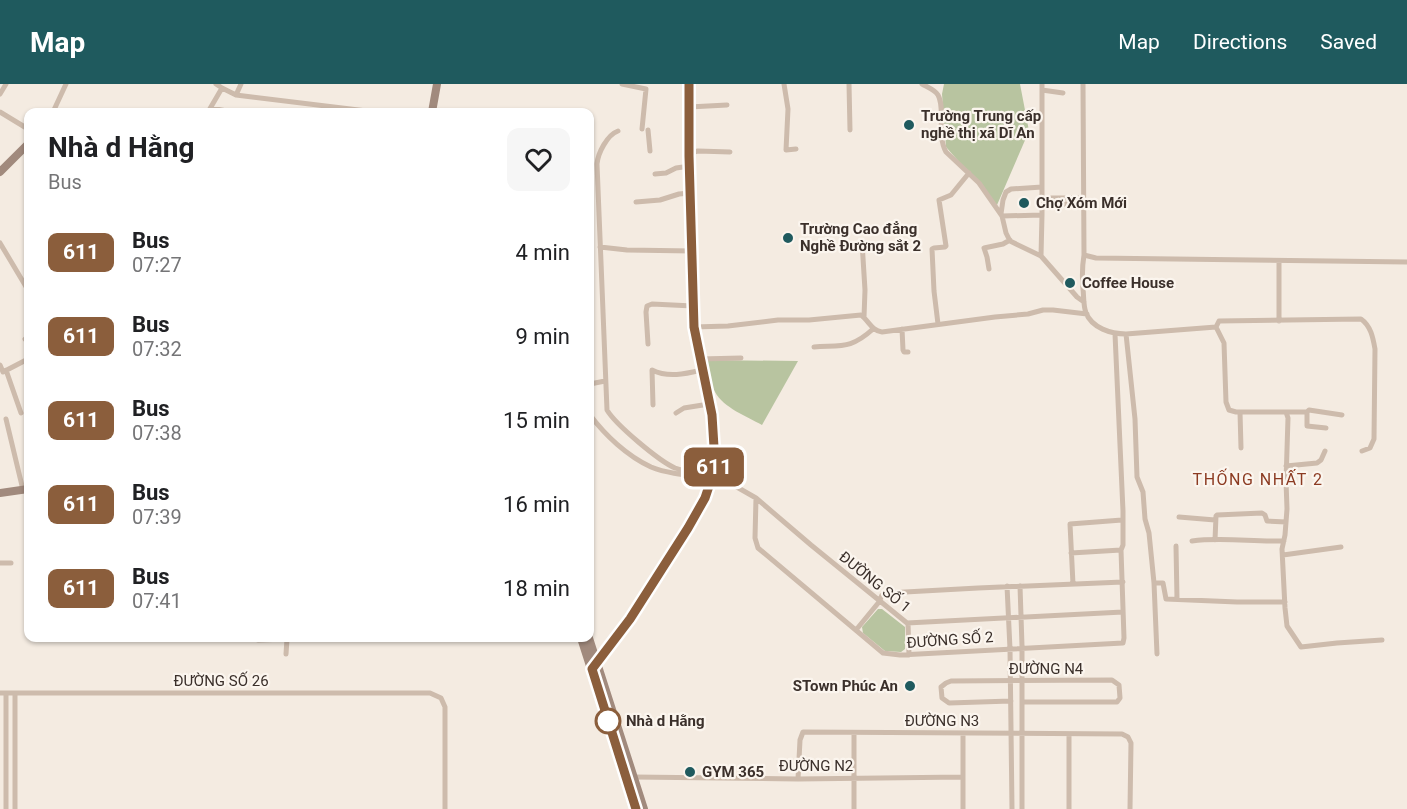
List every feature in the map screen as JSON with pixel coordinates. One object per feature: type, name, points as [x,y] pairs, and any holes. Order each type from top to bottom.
[{"type":"main road","points":[[433,108],[436,84]]},
{"type":"main road","points":[[594,666],[630,619],[665,567],[701,507],[715,463],[710,404],[694,327],[689,84]]},
{"type":"main road","points":[[0,172],[24,148]]},
{"type":"main road","points":[[0,493],[24,489]]},
{"type":"main road","points":[[583,642],[594,666],[630,778],[644,809]]},
{"type":"main road","points":[[590,642],[594,666]]},
{"type":"main road","points":[[630,778],[636,809]]},
{"type":"street","points":[[0,94],[6,84]]},
{"type":"street","points":[[55,108],[66,84]]},
{"type":"street","points":[[236,95],[241,84]]},
{"type":"street","points":[[622,84],[646,89],[645,130],[650,151]]},
{"type":"street","points":[[784,84],[788,109],[786,150],[796,148]]},
{"type":"street","points":[[849,84],[850,130]]},
{"type":"street","points":[[922,84],[937,94],[939,99],[941,139],[946,152],[979,183],[1001,215],[1010,240],[1041,256],[1073,293],[1084,302]]},
{"type":"street","points":[[1083,84],[1084,255],[1082,273],[1087,314],[1101,329],[1115,334],[1216,327]]},
{"type":"street","points":[[211,108],[220,86],[236,95],[342,108]]},
{"type":"street","points":[[1041,256],[1042,87],[1063,93]]},
{"type":"street","points":[[689,107],[727,105]]},
{"type":"street","points":[[0,112],[24,127]]},
{"type":"street","points":[[618,130],[614,132],[598,157],[598,218],[607,410],[624,430],[660,460],[676,468],[711,478]]},
{"type":"street","points":[[690,153],[730,152]]},
{"type":"street","points":[[655,174],[690,166]]},
{"type":"street","points":[[938,324],[932,249],[946,246],[939,200],[951,195],[969,173]]},
{"type":"street","points":[[1001,215],[1006,192],[1011,189],[1042,187]]},
{"type":"street","points":[[636,202],[690,194]]},
{"type":"street","points":[[1042,201],[1083,201]]},
{"type":"street","points":[[1001,215],[1042,215]]},
{"type":"street","points":[[989,269],[984,249],[1010,240]]},
{"type":"street","points":[[862,242],[864,317]]},
{"type":"street","points":[[0,243],[24,283]]},
{"type":"street","points":[[600,247],[627,250],[692,250]]},
{"type":"street","points":[[1084,255],[1096,258],[1407,262]]},
{"type":"street","points":[[1279,261],[1279,321]]},
{"type":"street","points":[[648,344],[647,306],[652,304],[693,306]]},
{"type":"street","points":[[694,327],[861,315],[873,329],[882,332],[1028,314],[1043,310],[1087,314]]},
{"type":"street","points":[[1216,327],[1219,321],[1361,319],[1366,323],[1373,336],[1375,349],[1374,440],[1370,447],[1362,451]]},
{"type":"street","points":[[1216,327],[1224,343],[1229,410],[1240,412],[1307,412],[1309,410],[1342,415]]},
{"type":"street","points":[[814,347],[850,345],[873,329]]},
{"type":"street","points":[[902,329],[903,351],[908,352]]},
{"type":"street","points":[[1115,334],[1123,511],[1121,550],[1123,612]]},
{"type":"street","points":[[1126,334],[1135,419],[1137,477],[1143,492],[1154,583],[1157,654]]},
{"type":"street","points":[[700,359],[741,358]]},
{"type":"street","points":[[3,372],[24,361]]},
{"type":"street","points":[[0,365],[21,413]]},
{"type":"street","points":[[653,405],[652,370],[659,374],[671,375],[702,370]]},
{"type":"street","points":[[594,383],[605,381]]},
{"type":"street","points":[[676,413],[684,408],[710,404]]},
{"type":"street","points":[[1240,412],[1241,448]]},
{"type":"street","points":[[1286,412],[1288,418],[1286,522],[1282,555],[1287,626],[1301,647],[1382,640]]},
{"type":"street","points":[[1307,412],[1307,426],[1326,428]]},
{"type":"street","points":[[6,419],[24,482]]},
{"type":"street","points":[[594,419],[616,443],[651,467],[711,478]]},
{"type":"street","points":[[1286,466],[1317,463],[1326,451]]},
{"type":"street","name":"ĐƯỜNG SỐ 1","points":[[711,478],[735,486],[756,498],[879,602],[908,623],[1123,612]]},
{"type":"street","name":"ĐƯỜNG SỐ 2","points":[[756,498],[758,548],[883,653],[900,656],[1120,644],[1124,642],[1123,612]]},
{"type":"street","points":[[1215,540],[1215,520],[1218,514],[1262,513],[1267,521],[1286,522]]},
{"type":"street","points":[[1179,517],[1215,520]]},
{"type":"street","points":[[1073,584],[1070,525],[1122,520]]},
{"type":"street","points":[[1192,541],[1284,541]]},
{"type":"street","points":[[1176,546],[1177,599]]},
{"type":"street","points":[[1282,555],[1341,547]]},
{"type":"street","points":[[1071,553],[1121,550]]},
{"type":"street","points":[[0,563],[11,563]]},
{"type":"street","points":[[856,630],[882,595],[895,592],[1123,582]]},
{"type":"street","points":[[1154,583],[1163,583],[1166,599],[1237,603],[1285,602]]},
{"type":"street","points":[[1007,586],[1012,809]]},
{"type":"street","points":[[1020,586],[1022,809]]},
{"type":"street","points":[[908,623],[909,655]]},
{"type":"street","points":[[286,654],[287,642]]},
{"type":"street","name":"ĐƯỜNG N4","points":[[1011,701],[949,702],[942,698],[941,687],[951,681],[1112,680],[1119,684],[1120,698],[1117,702],[1022,702]]},
{"type":"street","points":[[3,693],[6,809]]},
{"type":"street","name":"ĐƯỜNG SỐ 26","points":[[3,693],[430,693],[441,698],[445,707],[445,809]]},
{"type":"street","points":[[15,693],[15,809]]},
{"type":"street","name":"ĐƯỜNG N3","points":[[798,779],[800,740],[803,732],[1122,734],[1128,737],[1131,743],[1130,809]]},
{"type":"street","points":[[854,732],[854,809]]},
{"type":"street","points":[[963,733],[963,809]]},
{"type":"street","points":[[1069,734],[1069,809]]},
{"type":"street","name":"ĐƯỜNG N2","points":[[630,778],[963,777]]},
{"type":"green space","points":[[944,84],[1020,84],[1029,131],[997,205],[946,147],[942,94]]},
{"type":"green space","points":[[707,360],[798,361],[762,425],[736,411],[719,398],[712,385]]},
{"type":"green space","points":[[878,609],[882,609],[905,627],[905,649],[901,652],[885,651],[863,633],[862,627]]},
{"type":"bus line","name":"611","points":[[636,809],[592,669],[630,619],[665,567],[701,507],[715,463],[712,415],[694,327],[689,84]]},
{"type":"place","name":"Trường Trung cấp nghề thị xã Dĩ An","points":[[909,125]]},
{"type":"place","name":"Chợ Xóm Mới","points":[[1024,203]]},
{"type":"place","name":"Trường Cao đẳng Nghề Đường sắt 2","points":[[788,238]]},
{"type":"place","name":"Coffee House","points":[[1070,283]]},
{"type":"place","name":"STown Phúc An","points":[[910,686]]},
{"type":"place","name":"Nhà d Hằng","points":[[608,721]]},
{"type":"place","name":"GYM 365","points":[[690,772]]},
{"type":"district","name":"THỐNG NHẤT 2","points":[[1258,479]]}]
